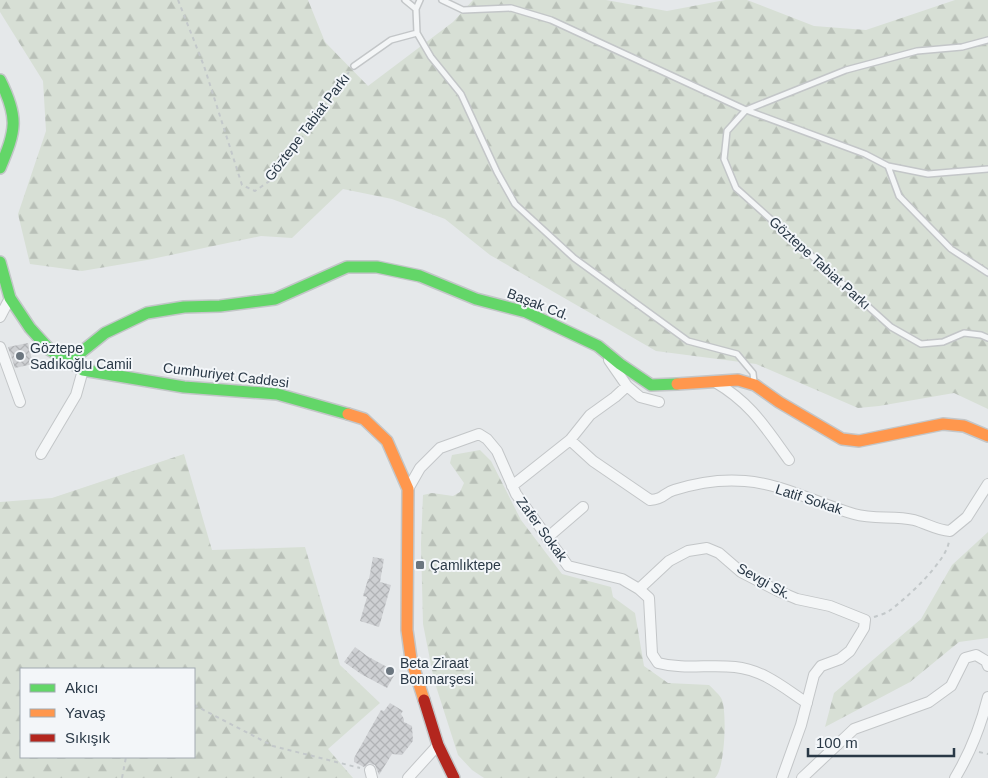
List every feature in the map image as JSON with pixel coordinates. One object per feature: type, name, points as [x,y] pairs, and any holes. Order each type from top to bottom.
[{"type":"street","points":[[0,80],[8,95],[12,111],[12,136],[0,168]]},
{"type":"street","name":"Cumhuriyet Caddesi","points":[[0,262],[10,298],[30,328],[50,350],[83,370],[184,387],[278,394],[364,419],[387,441],[408,489],[407,630],[411,659],[438,745],[454,778]]},
{"type":"street","name":"Başak Cd.","points":[[69,362],[105,333],[148,313],[184,307],[220,306],[275,298],[347,267],[377,267],[420,276],[476,299],[526,312],[598,346],[651,385],[738,380],[755,384],[779,402],[842,439],[859,441],[886,437],[943,424],[964,426],[988,436]]},
{"type":"street","points":[[0,317],[10,298]]},
{"type":"street","points":[[598,346],[626,386],[640,398],[659,402]]},
{"type":"street","points":[[0,347],[20,402]]},
{"type":"street","points":[[41,454],[76,395],[83,370]]},
{"type":"street","points":[[712,381],[731,392],[755,414],[789,460]]},
{"type":"street","points":[[512,486],[570,440],[590,415],[615,397],[626,386]]},
{"type":"street","name":"Zafer Sokak","points":[[408,489],[420,468],[440,448],[479,434],[488,439],[497,451],[516,494],[568,566],[622,579],[639,589]]},
{"type":"street","name":"Latif Sokak","points":[[570,440],[593,460],[650,500],[660,499],[671,490],[705,483],[746,481],[792,491],[853,514],[867,517],[915,520],[938,530],[950,531]]},
{"type":"street","points":[[950,531],[967,517],[988,484]]},
{"type":"street","points":[[547,538],[583,506]]},
{"type":"street","name":"Sevgi Sk.","points":[[639,589],[669,561],[688,551],[707,548],[719,553],[742,572],[778,591],[797,599],[830,606],[865,624]]},
{"type":"street","points":[[639,589],[649,598],[652,654],[658,663],[671,667],[736,667],[764,674],[807,703]]},
{"type":"street","points":[[782,778],[807,703],[814,675],[821,666],[840,658],[850,651],[865,624]]},
{"type":"street","points":[[802,778],[854,729],[929,702],[950,686],[965,658],[976,655],[986,661],[988,666]]},
{"type":"street","points":[[955,778],[982,722],[988,697]]},
{"type":"street","points":[[408,778],[438,745]]},
{"type":"lane","points":[[405,0],[416,9]]},
{"type":"lane","points":[[420,0],[416,9],[417,33],[431,57],[461,94],[496,172],[515,204],[574,258],[655,319],[688,341],[737,354],[753,373],[755,384]]},
{"type":"lane","points":[[442,0],[462,10],[511,8],[552,20],[746,110],[866,154],[888,166],[928,174],[988,169]]},
{"type":"lane","name":"Göztepe Tabiat Parkı","points":[[354,66],[391,40],[417,33]]},
{"type":"lane","name":"Göztepe Tabiat Parkı","points":[[988,40],[962,47],[917,51],[846,70],[746,110],[727,132],[724,159],[736,188],[891,327],[921,344],[943,342],[964,333],[981,334],[988,338]]},
{"type":"lane","points":[[888,166],[899,196],[951,249],[988,273]]},
{"type":"path","name":"Göztepe Tabiat Parkı","points":[[178,0],[204,66],[242,185],[255,191],[271,180],[354,66]]},
{"type":"path","points":[[865,624],[888,612],[934,571],[949,546],[950,531]]},
{"type":"path","points":[[195,706],[272,746],[371,774]]},
{"type":"path","points":[[122,778],[126,758]]},
{"type":"green space","points":[[0,0],[308,0],[325,42],[368,86],[453,22],[473,0],[606,0],[667,11],[725,0],[747,0],[814,26],[866,30],[955,0],[988,0],[988,409],[954,393],[858,408],[756,364],[656,351],[490,255],[445,219],[392,199],[343,189],[292,238],[261,236],[147,260],[82,271],[30,264],[18,214],[46,131],[43,81],[0,12]]},
{"type":"green space","points":[[480,450],[491,461],[521,520],[562,574],[611,587],[613,597],[635,613],[644,666],[668,683],[709,685],[720,696],[724,707],[724,740],[721,764],[715,778],[484,778],[472,770],[458,755],[434,680],[423,624],[421,544],[423,495],[432,493],[453,496],[460,492],[464,483],[450,463],[452,455]]},
{"type":"green space","points":[[184,454],[212,550],[305,547],[340,665],[380,703],[328,749],[353,778],[0,778],[0,502],[52,498]]},
{"type":"green space","points":[[988,532],[988,638],[959,642],[910,682],[825,727],[834,693],[921,619],[952,565]]},
{"type":"building","name":"Göztepe Sadıkoğlu Camii","points":[[28,343],[33,364],[15,368],[8,347]]},
{"type":"building","points":[[373,557],[384,559],[380,582],[391,585],[379,627],[360,621],[367,597],[363,596],[369,579]]},
{"type":"building","points":[[355,647],[396,672],[387,688],[344,662]]},
{"type":"building","points":[[390,703],[403,711],[401,714],[404,722],[412,726],[413,741],[402,755],[392,754],[379,775],[375,765],[369,763],[364,767],[354,762],[354,758],[381,710],[384,711]]},
{"type":"traffic: fast","points":[[0,80],[13,115],[12,133],[0,168]]},
{"type":"traffic: fast","points":[[0,262],[10,298],[30,328],[50,350],[83,370],[184,387],[277,394],[348,414]]},
{"type":"traffic: fast","points":[[69,362],[105,333],[147,313],[184,307],[220,306],[275,299],[347,267],[377,267],[420,276],[476,299],[526,312],[598,346],[651,385],[677,384]]},
{"type":"traffic: slow","points":[[677,384],[738,380],[755,385],[779,402],[842,439],[859,441],[943,424],[964,426],[988,436]]},
{"type":"traffic: slow","points":[[348,414],[364,419],[387,441],[408,489],[407,630],[411,659],[424,700]]},
{"type":"traffic: jam","points":[[424,700],[438,745],[454,778]]},
{"type":"place","name":"Göztepe Sadıkoğlu Camii","points":[[20,356]]},
{"type":"place","name":"Çamlıktepe","points":[[420,565]]},
{"type":"place","name":"Beta Ziraat Bonmarşesi","points":[[390,671]]}]
